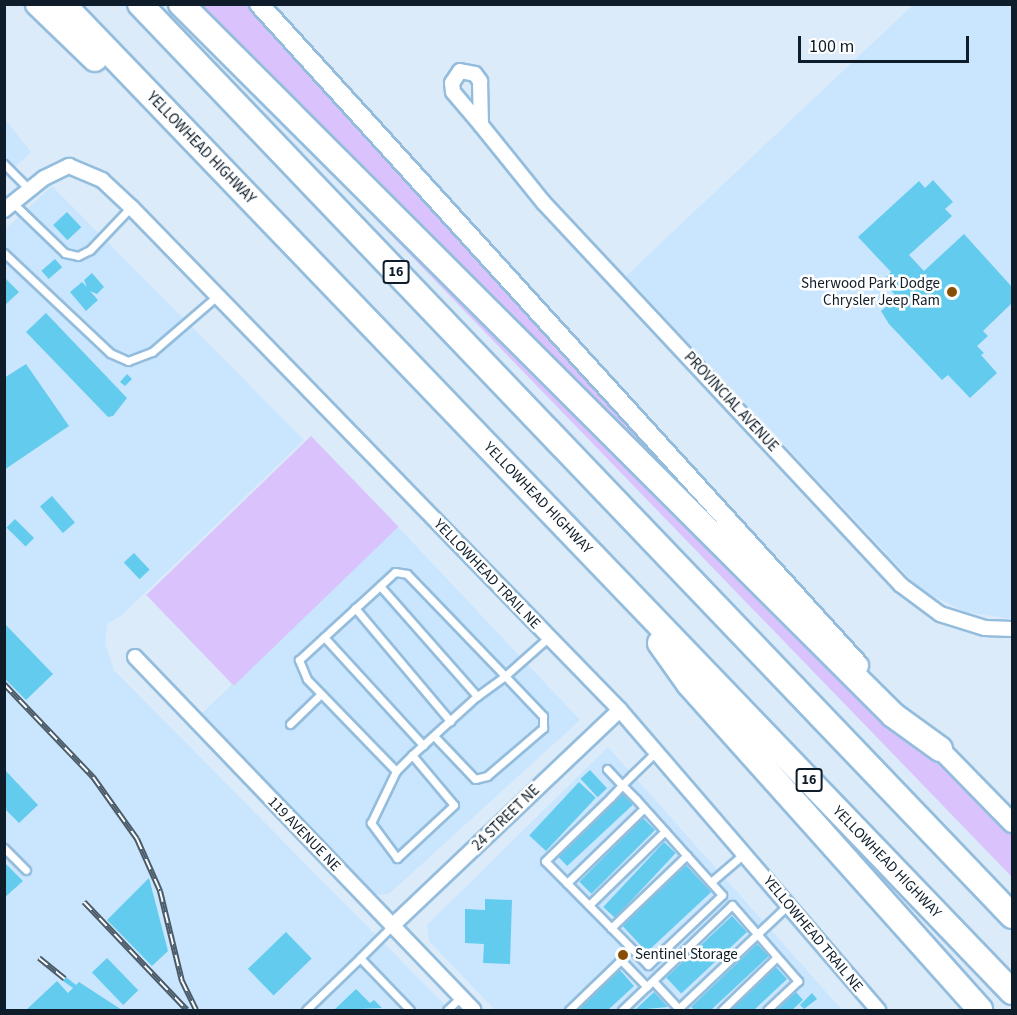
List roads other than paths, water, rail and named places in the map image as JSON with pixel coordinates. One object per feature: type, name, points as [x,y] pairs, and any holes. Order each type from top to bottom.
[{"type":"highway","points":[[38,4],[86,52],[198,144]]},
{"type":"highway","name":"YELLOWHEAD HIGHWAY","points":[[63,4],[1012,992]]},
{"type":"highway","name":"16","points":[[140,4],[1012,916]]},
{"type":"highway","points":[[181,4],[892,716],[940,749]]},
{"type":"highway","points":[[605,568],[689,684],[980,1011]]},
{"type":"main road","points":[[259,4],[720,516],[1012,823]]},
{"type":"street","name":"PROVINCIAL AVENUE","points":[[481,125],[544,202],[901,585],[940,614],[985,628],[1012,629]]},
{"type":"street","name":"YELLOWHEAD TRAIL NE","points":[[30,190],[69,166],[102,180],[131,207],[620,710],[789,904],[878,1011]]},
{"type":"street","points":[[9,207],[30,190]]},
{"type":"street","name":"119 AVENUE NE","points":[[135,657],[473,1011]]},
{"type":"street","name":"24 STREET NE","points":[[392,927],[620,710]]},
{"type":"lane","points":[[4,164],[30,190]]},
{"type":"lane","points":[[9,207],[65,253],[78,256],[90,250],[131,207]]},
{"type":"lane","points":[[4,253],[110,353],[128,361],[152,352],[217,296]]},
{"type":"lane","points":[[396,771],[307,679],[299,660],[395,572],[407,574],[543,716],[543,728],[487,776],[475,779],[434,736]]},
{"type":"lane","points":[[380,586],[477,696]]},
{"type":"lane","points":[[355,608],[450,721]]},
{"type":"lane","points":[[324,637],[423,745]]},
{"type":"lane","points":[[412,755],[454,805],[397,858],[371,823],[396,771],[412,755],[477,696],[505,676],[549,637]]},
{"type":"lane","points":[[290,724],[321,694]]},
{"type":"lane","points":[[657,751],[545,861],[648,965],[722,895]]},
{"type":"lane","points":[[607,769],[644,807],[798,981],[767,1011]]},
{"type":"lane","points":[[567,883],[644,807]]},
{"type":"lane","points":[[589,905],[665,831]]},
{"type":"lane","points":[[4,848],[26,870]]},
{"type":"lane","points":[[711,882],[745,853]]},
{"type":"lane","points":[[611,928],[687,855]]},
{"type":"lane","points":[[569,1011],[621,960],[678,1010],[756,933],[789,904]]},
{"type":"lane","points":[[622,1011],[732,905]]},
{"type":"lane","points":[[306,1011],[392,927]]},
{"type":"lane","points":[[722,1011],[777,957]]},
{"type":"lane","points":[[360,958],[410,1011]]},
{"type":"lane","points":[[447,1011],[460,998]]},
{"type":"railway","points":[[4,684],[93,777],[137,839],[160,891],[182,981],[196,1010]]},
{"type":"railway","points":[[84,902],[187,1010]]},
{"type":"railway","points":[[39,958],[65,979]]},
{"type":"place","name":"Sherwood Park Dodge Chrysler Jeep Ram","points":[[952,292]]},
{"type":"place","name":"Sentinel Storage","points":[[623,955]]}]
